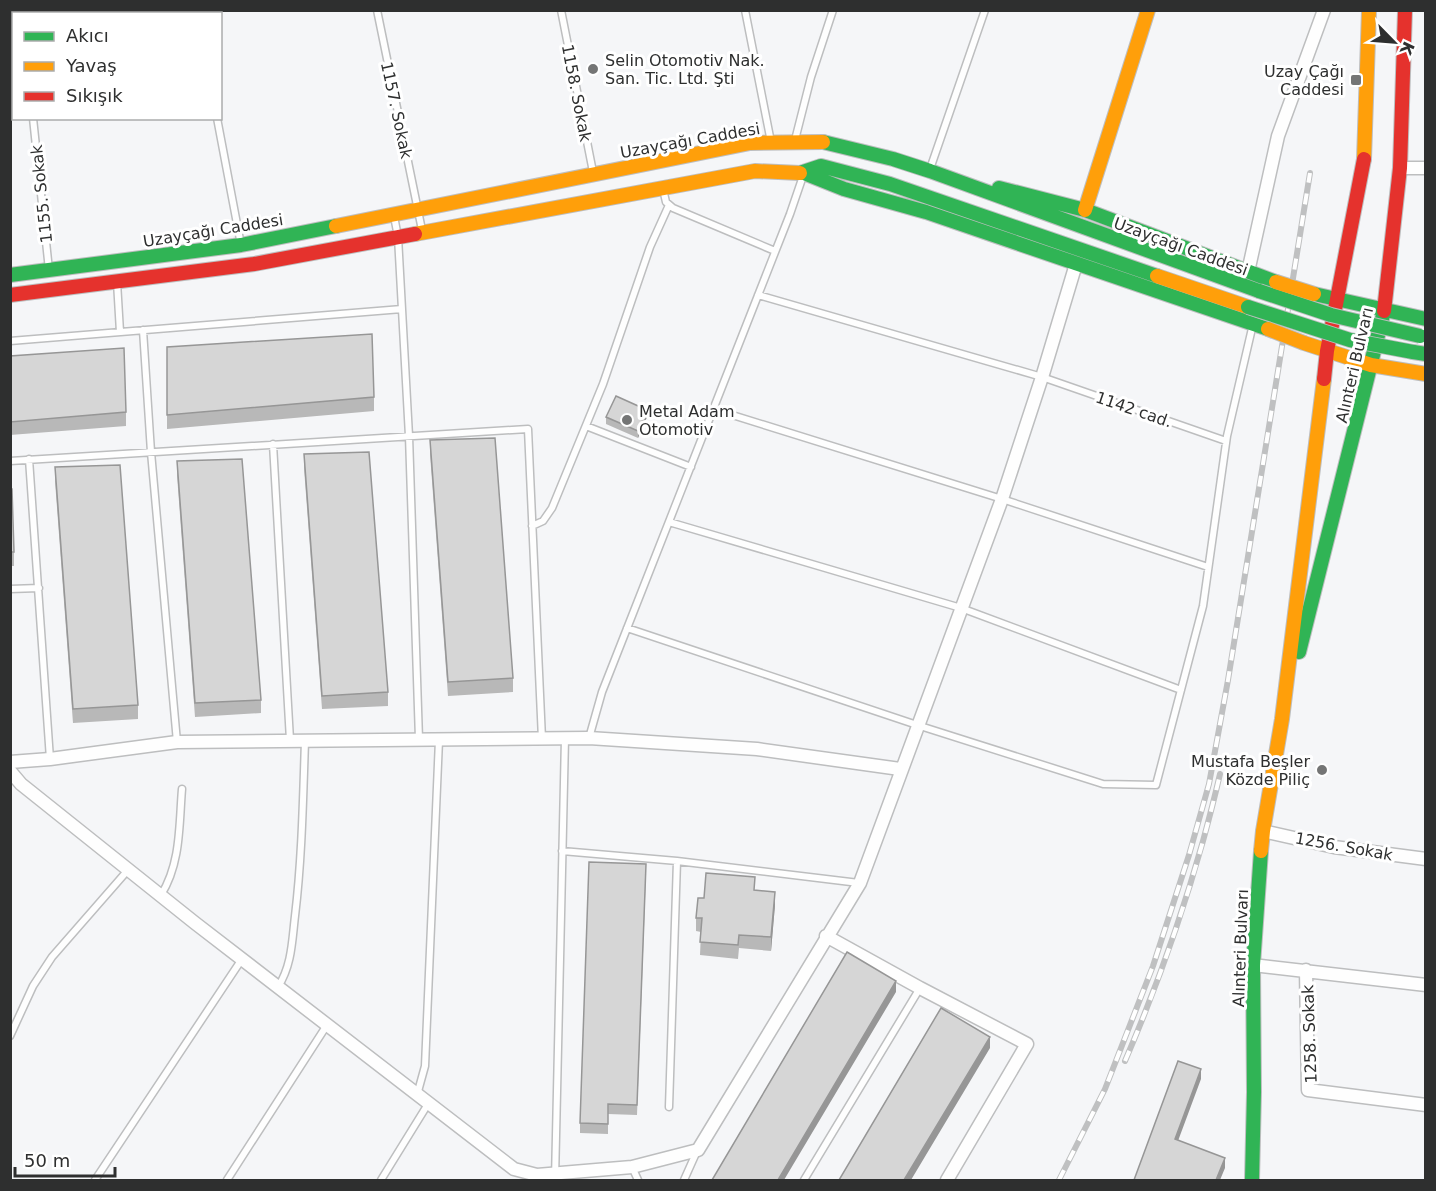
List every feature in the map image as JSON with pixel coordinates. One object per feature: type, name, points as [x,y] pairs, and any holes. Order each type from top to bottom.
[{"type":"main road","points":[[1085,210],[1148,10]]},
{"type":"main road","name":"Alınteri Bulvarı","points":[[1252,1180],[1253,964],[1263,831],[1282,719],[1327,351],[1364,166],[1369,10]]},
{"type":"main road","name":"Alınteri Bulvarı","points":[[1282,719],[1384,311],[1400,168],[1404,10]]},
{"type":"main road","name":"Uzayçağı Caddesi","points":[[10,275],[241,245],[750,144],[820,141],[930,171],[1259,291],[1332,315],[1423,336]]},
{"type":"main road","name":"Uzayçağı Caddesi","points":[[10,295],[254,264],[755,171],[804,172],[821,166],[890,184],[1037,236],[1350,340],[1419,353]]},
{"type":"main road","points":[[930,171],[1085,210],[1248,272],[1314,294],[1425,319]]},
{"type":"main road","points":[[804,172],[843,189],[926,212],[1327,351],[1371,364],[1425,374]]},
{"type":"street","points":[[1248,272],[1278,136],[1324,10]]},
{"type":"street","points":[[1400,168],[1425,168]]},
{"type":"street","points":[[10,771],[21,784],[129,870],[521,1177],[537,1175],[555,1178],[632,1167],[698,1150],[860,883],[900,769],[1002,499],[1076,264]]},
{"type":"street","points":[[10,762],[177,742],[589,738],[757,749],[900,769]]},
{"type":"street","name":"1256. Sokak","points":[[1263,831],[1334,847],[1425,859]]},
{"type":"street","points":[[826,936],[1027,1044],[947,1180]]},
{"type":"street","points":[[1253,964],[1425,985]]},
{"type":"street","name":"1258. Sokak","points":[[1306,970],[1308,1090],[1425,1105]]},
{"type":"lane","name":"1157. Sokak","points":[[377,10],[422,233]]},
{"type":"lane","name":"1158. Sokak","points":[[561,10],[593,175]]},
{"type":"lane","points":[[745,10],[771,143]]},
{"type":"lane","points":[[795,142],[811,78],[832,10]]},
{"type":"lane","points":[[930,171],[984,10]]},
{"type":"lane","name":"1155. Sokak","points":[[33,120],[49,270]]},
{"type":"lane","points":[[217,120],[241,245]]},
{"type":"lane","points":[[589,738],[602,692],[804,172]]},
{"type":"lane","points":[[663,188],[663,198],[669,205],[775,251]]},
{"type":"lane","points":[[532,526],[543,521],[550,513],[611,362],[658,226],[669,205]]},
{"type":"lane","points":[[394,215],[398,237],[409,436],[419,740]]},
{"type":"lane","points":[[117,281],[120,332]]},
{"type":"lane","name":"1142 cad.","points":[[758,295],[1042,377],[1226,441]]},
{"type":"lane","points":[[10,341],[402,309]]},
{"type":"lane","points":[[627,628],[917,726],[1103,784],[1156,785],[1203,606],[1226,441],[1253,324]]},
{"type":"lane","points":[[143,330],[177,742]]},
{"type":"lane","points":[[713,410],[1002,499],[1208,567]]},
{"type":"lane","points":[[586,426],[691,466]]},
{"type":"lane","points":[[10,461],[528,429],[542,739]]},
{"type":"lane","points":[[273,444],[290,742]]},
{"type":"lane","points":[[29,459],[50,759]]},
{"type":"lane","points":[[669,522],[961,608],[1181,690]]},
{"type":"lane","points":[[10,589],[39,588]]},
{"type":"lane","points":[[555,1178],[565,738]]},
{"type":"lane","points":[[417,1096],[425,1066],[439,740]]},
{"type":"lane","points":[[278,987],[284,978],[290,960],[299,883],[306,741]]},
{"type":"lane","points":[[161,895],[170,879],[176,859],[182,789]]},
{"type":"lane","points":[[562,851],[677,861],[860,883]]},
{"type":"lane","points":[[669,1107],[677,861]]},
{"type":"lane","points":[[10,1036],[33,986],[52,957],[129,870]]},
{"type":"lane","points":[[95,1180],[242,959]]},
{"type":"lane","points":[[804,1180],[920,988]]},
{"type":"lane","points":[[227,1180],[327,1025]]},
{"type":"lane","points":[[381,1180],[428,1104]]},
{"type":"lane","points":[[684,1180],[698,1150]]},
{"type":"lane","points":[[632,1167],[638,1180]]},
{"type":"building","points":[[372,334],[374,397],[167,415],[167,347]]},
{"type":"building","points":[[124,348],[126,412],[10,422],[10,356]]},
{"type":"building","name":"Metal Adam Otomotiv","points":[[616,396],[647,410],[638,431],[606,417]]},
{"type":"building","points":[[495,438],[513,678],[448,682],[430,440]]},
{"type":"building","points":[[369,452],[388,692],[322,696],[304,454]]},
{"type":"building","points":[[242,459],[261,700],[195,703],[177,461]]},
{"type":"building","points":[[120,465],[138,705],[73,709],[55,467]]},
{"type":"building","points":[[10,489],[12,489],[14,552],[10,552]]},
{"type":"building","points":[[589,862],[646,864],[637,1105],[608,1104],[608,1124],[580,1123]]},
{"type":"building","points":[[706,873],[755,877],[754,890],[775,892],[771,937],[739,935],[738,945],[700,942],[702,918],[696,918],[698,898],[704,898]]},
{"type":"building","points":[[847,952],[896,981],[778,1180],[712,1180]]},
{"type":"building","points":[[941,1008],[990,1037],[904,1180],[839,1180]]},
{"type":"building","points":[[1178,1061],[1201,1069],[1175,1139],[1225,1158],[1216,1180],[1134,1180]]},
{"type":"railway","points":[[1059,1180],[1105,1089],[1153,966],[1209,784],[1310,173]]},
{"type":"railway","points":[[1125,1061],[1158,980],[1177,925],[1203,841],[1220,774]]},
{"type":"traffic: fast","points":[[823,142],[893,159],[930,171],[1259,291]]},
{"type":"traffic: fast","points":[[800,173],[821,166],[890,184],[1157,276]]},
{"type":"traffic: fast","points":[[804,173],[844,189],[926,212],[1268,329]]},
{"type":"traffic: fast","points":[[999,188],[1085,210],[1276,282]]},
{"type":"traffic: fast","points":[[10,275],[241,245],[336,226]]},
{"type":"traffic: fast","points":[[1259,291],[1331,315],[1420,336]]},
{"type":"traffic: fast","points":[[1314,294],[1426,319]]},
{"type":"traffic: fast","points":[[1248,307],[1350,340],[1413,352]]},
{"type":"traffic: fast","points":[[1299,652],[1384,311]]},
{"type":"traffic: fast","points":[[1413,352],[1426,354]]},
{"type":"traffic: fast","points":[[1252,1180],[1253,965],[1261,851]]},
{"type":"traffic: slow","points":[[1085,210],[1148,10]]},
{"type":"traffic: slow","points":[[1364,159],[1369,10]]},
{"type":"traffic: slow","points":[[336,226],[750,143],[823,142]]},
{"type":"traffic: slow","points":[[415,234],[755,171],[800,173]]},
{"type":"traffic: slow","points":[[1157,276],[1248,307]]},
{"type":"traffic: slow","points":[[1276,282],[1314,294]]},
{"type":"traffic: slow","points":[[1268,329],[1304,343]]},
{"type":"traffic: slow","points":[[1304,343],[1371,365],[1426,374]]},
{"type":"traffic: slow","points":[[1261,851],[1282,719],[1324,379]]},
{"type":"traffic: jam","points":[[1384,311],[1400,168],[1405,10]]},
{"type":"traffic: jam","points":[[1324,379],[1327,351],[1364,159]]},
{"type":"traffic: jam","points":[[10,295],[254,264],[415,234]]},
{"type":"place","name":"Selin Otomotiv Nak. San. Tic. Ltd. Şti","points":[[593,69]]},
{"type":"place","name":"Uzay Çağı Caddesi","points":[[1356,80]]},
{"type":"place","name":"Metal Adam Otomotiv","points":[[627,420]]},
{"type":"place","name":"Mustafa Beşler Közde Piliç","points":[[1322,770]]}]
